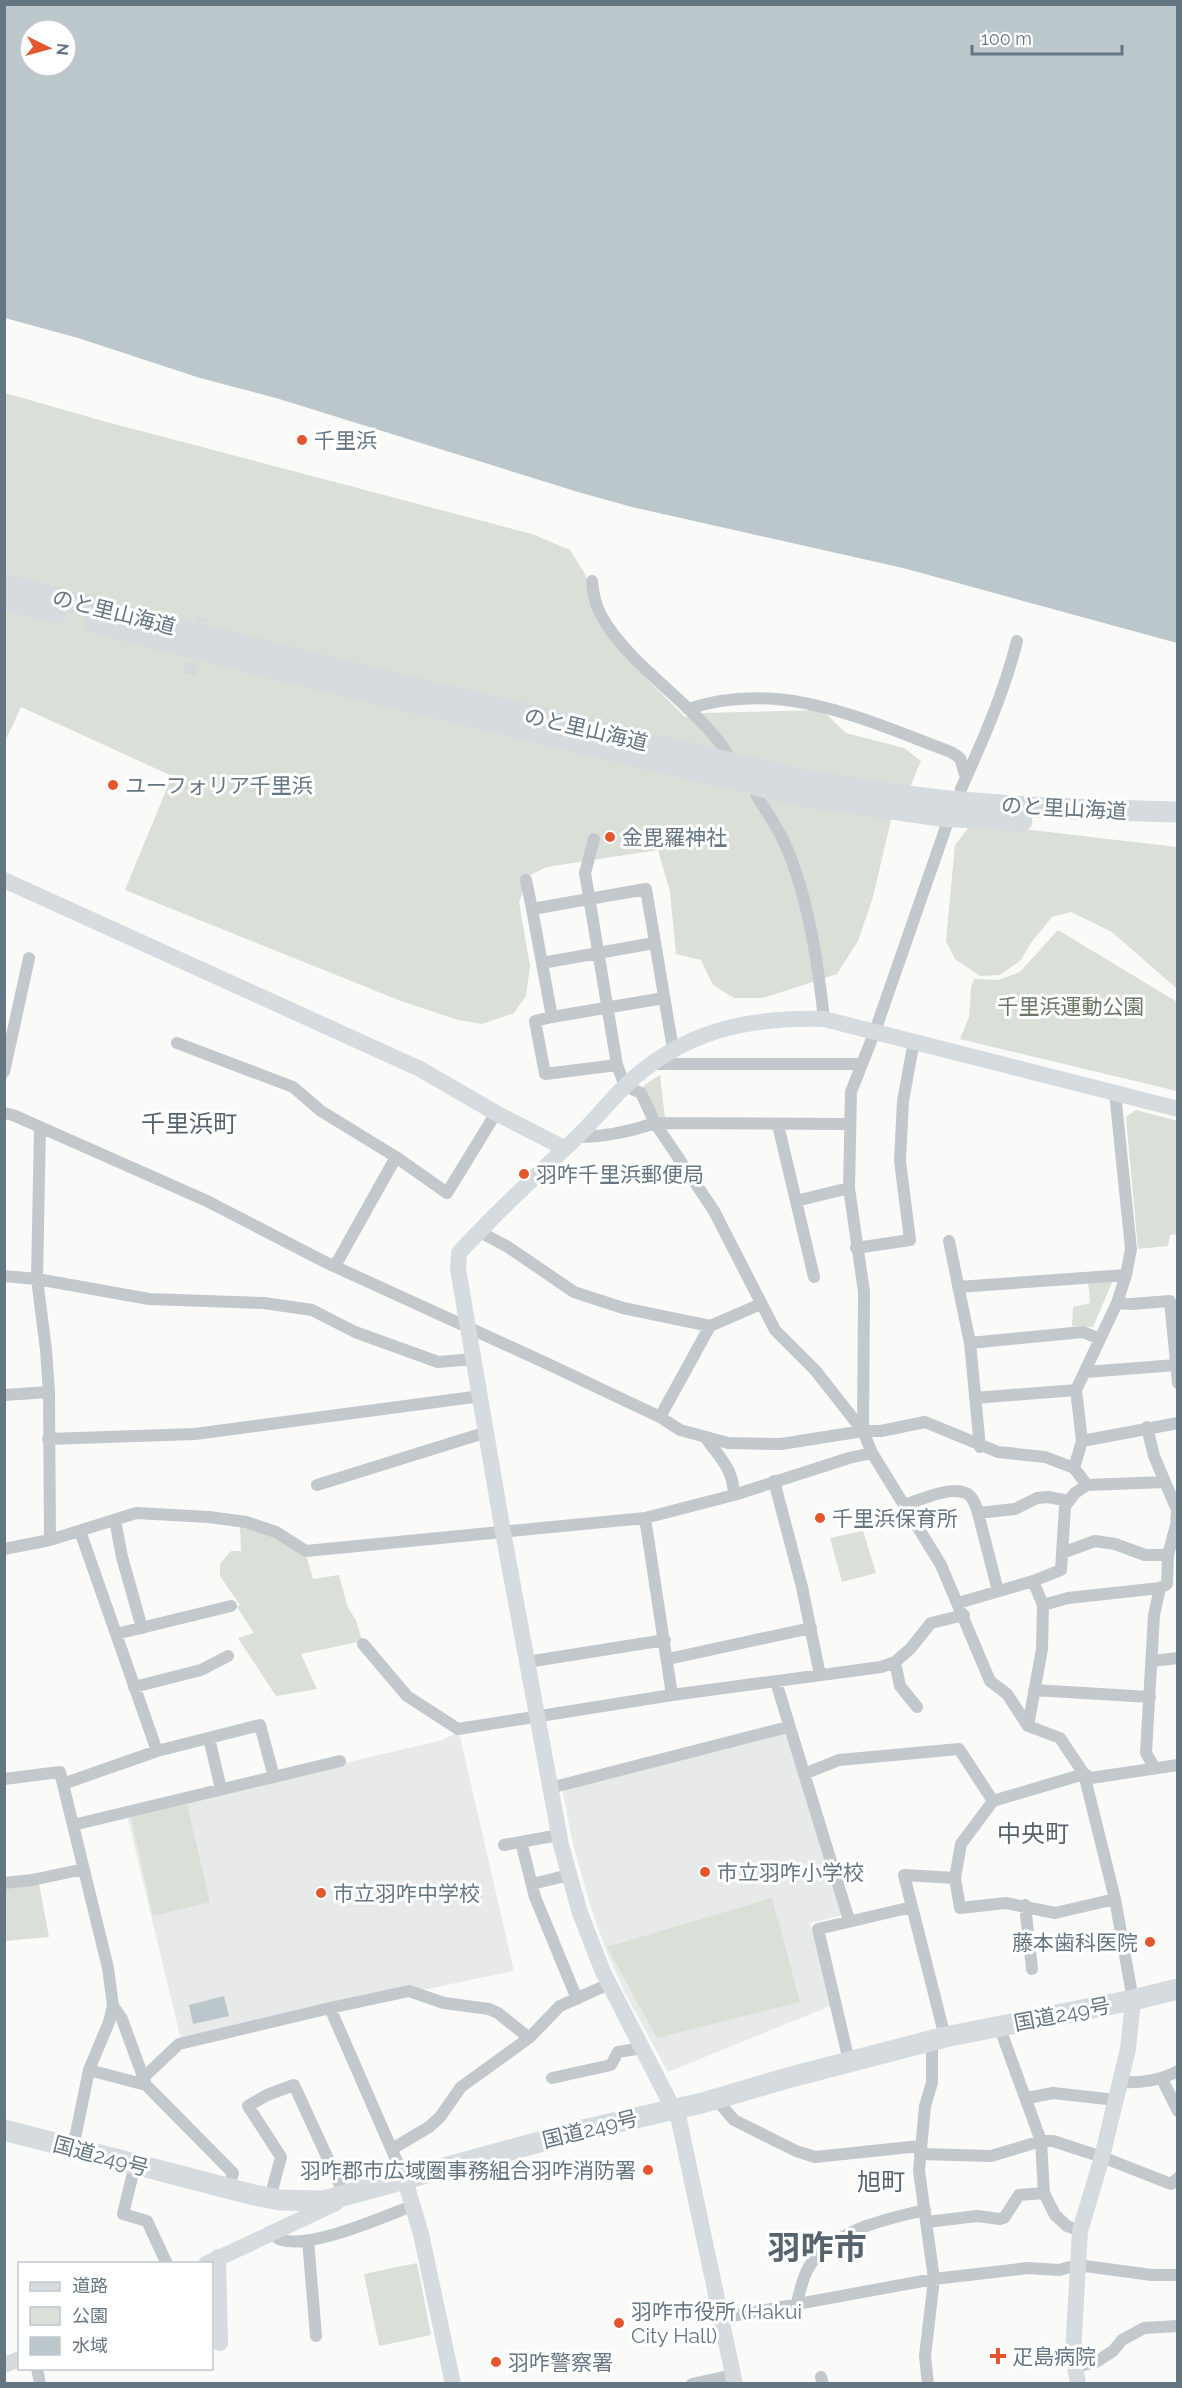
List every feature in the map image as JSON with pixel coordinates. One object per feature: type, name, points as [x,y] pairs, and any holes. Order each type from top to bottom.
[{"type":"highway","points":[[4,575],[18,578],[71,602]]},
{"type":"highway","name":"のと里山海道","points":[[4,584],[361,675],[800,779],[872,792],[941,800],[1070,810],[1178,812]]},
{"type":"highway","name":"のと里山海道","points":[[9,601],[278,670],[801,796],[940,816],[1086,825],[1178,826]]},
{"type":"highway","name":"国道249号","points":[[4,2130],[275,2199],[324,2201],[562,2135],[716,2099],[849,2061],[939,2039],[1178,1989]]},
{"type":"street","points":[[592,581],[593,592],[601,615],[612,631],[636,659],[716,736],[727,753]]},
{"type":"street","points":[[688,709],[706,703],[768,698],[792,699],[824,706],[951,752],[960,758],[964,784],[995,711],[1010,670],[1017,640]]},
{"type":"street","points":[[756,795],[784,842],[797,877],[819,976],[824,1019]]},
{"type":"street","points":[[863,1431],[864,1292],[849,1188],[851,1092],[875,1031],[946,827]]},
{"type":"street","points":[[594,840],[585,873],[617,1065],[625,1086],[641,1093],[655,1123],[714,1211],[775,1330],[815,1370],[863,1431],[872,1453],[941,1564],[990,1681],[1007,1694],[1028,1726],[1060,1738],[1084,1774],[1115,1899],[1133,2000],[1128,2049],[1102,2157],[1080,2231],[1073,2354],[1077,2375],[1113,2351],[1122,2340],[1144,2328],[1178,2326]]},
{"type":"street","points":[[4,880],[420,1069],[496,1113],[564,1148]]},
{"type":"street","points":[[526,880],[552,1017]]},
{"type":"street","points":[[532,909],[646,889],[673,1049]]},
{"type":"street","points":[[542,963],[654,943]]},
{"type":"street","points":[[4,1072],[29,958]]},
{"type":"street","points":[[617,1065],[545,1074],[535,1021],[664,998]]},
{"type":"street","points":[[692,2384],[734,2379],[683,2131],[675,2109],[609,1984],[580,1913],[558,1835],[503,1532],[458,1259],[459,1253],[577,1137],[625,1086],[652,1064],[673,1049],[722,1029],[758,1021],[789,1018],[824,1019],[1178,1109]]},
{"type":"street","points":[[856,1248],[910,1240],[900,1161],[903,1101],[914,1041]]},
{"type":"street","points":[[177,1043],[293,1087],[321,1111],[396,1157],[447,1193],[496,1113]]},
{"type":"street","points":[[652,1064],[861,1064]]},
{"type":"street","points":[[1074,1468],[1082,1441],[1076,1390],[1117,1303],[1131,1250],[1115,1092]]},
{"type":"street","points":[[4,1113],[207,1201],[335,1266],[660,1417],[680,1430],[728,1443],[781,1444],[863,1431],[881,1431],[925,1422],[980,1447],[998,1452],[1045,1457],[1074,1468],[1087,1485]]},
{"type":"street","points":[[577,1137],[598,1137],[632,1131],[655,1123],[849,1124]]},
{"type":"street","points":[[778,1125],[814,1277]]},
{"type":"street","points":[[40,1127],[37,1279],[49,1392],[50,1540]]},
{"type":"street","points":[[335,1266],[396,1157]]},
{"type":"street","points":[[796,1202],[849,1188]]},
{"type":"street","points":[[480,1232],[508,1247],[574,1292],[623,1308],[710,1326],[761,1304]]},
{"type":"street","points":[[949,1241],[970,1343],[980,1447]]},
{"type":"street","points":[[958,1287],[1126,1275]]},
{"type":"street","points":[[4,1276],[37,1279],[149,1299],[264,1303],[312,1310],[355,1332],[438,1362],[474,1359]]},
{"type":"street","points":[[1117,1303],[1170,1301],[1176,1339],[1178,1383]]},
{"type":"street","points":[[660,1417],[710,1326]]},
{"type":"street","points":[[970,1343],[1083,1332],[1100,1339]]},
{"type":"street","points":[[1086,1372],[1176,1365]]},
{"type":"street","points":[[975,1398],[1076,1390]]},
{"type":"street","points":[[4,1395],[49,1392]]},
{"type":"street","points":[[48,1439],[195,1434],[481,1396]]},
{"type":"street","points":[[1082,1441],[1178,1423]]},
{"type":"street","points":[[1147,1427],[1164,1482],[1177,1510],[1177,1525],[1168,1555],[1168,1585],[1154,1615],[1146,1753],[1154,1767]]},
{"type":"street","points":[[317,1485],[487,1432]]},
{"type":"street","points":[[706,1438],[730,1470],[734,1495]]},
{"type":"street","points":[[4,1549],[50,1540],[136,1513],[209,1517],[246,1522],[276,1532],[306,1551],[645,1518],[734,1495],[872,1453]]},
{"type":"street","points":[[774,1481],[811,1628],[820,1675]]},
{"type":"street","points":[[958,1603],[1033,1581],[1061,1570],[1065,1506],[1075,1493],[1087,1485],[1164,1482]]},
{"type":"street","points":[[904,1505],[949,1491],[967,1493],[974,1501],[978,1513],[998,1591]]},
{"type":"street","points":[[978,1513],[1015,1509],[1037,1498],[1048,1497],[1069,1501]]},
{"type":"street","points":[[645,1518],[672,1695]]},
{"type":"street","points":[[115,1520],[122,1557],[142,1628]]},
{"type":"street","points":[[80,1531],[157,1751]]},
{"type":"street","points":[[1062,1552],[1095,1541],[1115,1544],[1145,1555],[1168,1555]]},
{"type":"street","points":[[1028,1726],[1042,1649],[1043,1605],[1033,1581]]},
{"type":"street","points":[[1043,1605],[1068,1598],[1168,1585]]},
{"type":"street","points":[[116,1634],[231,1606]]},
{"type":"street","points":[[363,1644],[407,1696],[459,1729],[672,1695],[881,1667],[895,1662],[910,1649],[932,1623],[964,1615]]},
{"type":"street","points":[[668,1659],[811,1628]]},
{"type":"street","points":[[527,1662],[665,1640]]},
{"type":"street","points":[[134,1687],[201,1670],[228,1656]]},
{"type":"street","points":[[1152,1661],[1178,1658]]},
{"type":"street","points":[[895,1662],[900,1686],[917,1707]]},
{"type":"street","points":[[776,1682],[849,1920]]},
{"type":"street","points":[[1034,1690],[1150,1697]]},
{"type":"street","points":[[63,1784],[157,1751],[260,1725],[274,1777]]},
{"type":"street","points":[[549,1788],[788,1727]]},
{"type":"street","points":[[208,1738],[221,1789]]},
{"type":"street","points":[[804,1774],[839,1760],[958,1749],[993,1801]]},
{"type":"street","points":[[73,1825],[340,1761]]},
{"type":"street","points":[[1115,1899],[1055,1912],[1006,1903],[960,1908],[956,1878],[961,1844],[993,1801],[1084,1774],[1091,1778],[1178,1765]]},
{"type":"street","points":[[4,1779],[60,1772],[108,1968],[113,2006],[109,2022],[89,2070],[73,2148]]},
{"type":"street","points":[[504,1845],[558,1835]]},
{"type":"street","points":[[521,1842],[532,1884],[577,1999]]},
{"type":"street","points":[[4,1883],[84,1869]]},
{"type":"street","points":[[532,1884],[569,1875]]},
{"type":"street","points":[[928,2384],[925,2356],[934,2279],[919,2171],[925,2106],[932,2083],[939,2039],[904,1875],[956,1878]]},
{"type":"street","points":[[1025,1905],[1032,1969]]},
{"type":"street","points":[[849,2061],[818,1929],[912,1907]]},
{"type":"street","points":[[392,2149],[429,2127],[440,2117],[461,2087],[529,2038],[560,2006],[609,1984]]},
{"type":"street","points":[[145,2081],[179,2044],[409,1990],[444,2003],[489,2009],[498,2013],[529,2038]]},
{"type":"street","points":[[113,2006],[122,2019],[145,2081],[233,2173],[228,2188]]},
{"type":"street","points":[[330,2008],[405,2180],[421,2234],[453,2384]]},
{"type":"street","points":[[999,2026],[1041,2141],[1044,2193],[1054,2215],[1067,2226],[1080,2231]]},
{"type":"street","points":[[552,2078],[612,2065],[618,2052],[642,2048]]},
{"type":"street","points":[[89,2070],[145,2081]]},
{"type":"street","points":[[1120,2082],[1135,2083],[1162,2079],[1178,2071]]},
{"type":"street","points":[[1162,2079],[1178,2111]]},
{"type":"street","points":[[212,2260],[352,2194],[294,2085],[267,2095],[248,2106],[281,2157],[275,2199],[278,2219],[271,2232]]},
{"type":"street","points":[[1027,2098],[1053,2093],[1116,2100]]},
{"type":"street","points":[[716,2099],[734,2120],[796,2151],[815,2157],[920,2150],[991,2156],[1041,2141],[1064,2144],[1171,2184],[1178,2178]]},
{"type":"street","points":[[135,2165],[123,2214],[147,2221],[166,2262]]},
{"type":"street","points":[[797,2302],[802,2281],[814,2260],[840,2238],[878,2221],[926,2216],[977,2216],[1000,2219],[1004,2218],[1019,2195],[1044,2193]]},
{"type":"street","points":[[271,2232],[284,2241],[308,2240],[348,2231],[412,2206]]},
{"type":"street","points":[[308,2240],[316,2336]]},
{"type":"street","points":[[721,2318],[797,2302],[934,2279],[1029,2268],[1059,2270],[1077,2265],[1152,2275],[1178,2275]]},
{"type":"street","points":[[213,2270],[220,2343]]},
{"type":"street","points":[[4,2366],[18,2360]]},
{"type":"shaded area","name":"市立羽咋中学校","points":[[459,1732],[514,1971],[181,2040],[127,1815],[442,1740]]},
{"type":"shaded area","name":"市立羽咋小学校","points":[[785,1732],[843,1915],[810,1923],[833,2005],[668,2072],[626,1995],[607,1953],[590,1905],[572,1840],[562,1788]]},
{"type":"green space","points":[[5,393],[532,534],[570,550],[585,574],[597,621],[650,682],[685,717],[703,713],[822,710],[846,733],[904,748],[921,761],[904,801],[891,820],[873,897],[858,941],[837,974],[763,998],[734,998],[713,985],[701,960],[676,954],[670,892],[658,850],[547,867],[530,875],[519,902],[530,966],[526,996],[514,1013],[482,1024],[458,1020],[401,1001],[125,890],[172,776],[21,707],[5,742]]},
{"type":"green space","points":[[972,823],[1177,847],[1177,989],[1112,932],[1071,912],[1052,917],[1030,944],[1021,960],[1000,975],[980,976],[955,959],[946,941],[955,845]]},
{"type":"green space","name":"千里浜運動公園","points":[[1058,930],[1177,1002],[1177,1091],[960,1039],[969,1017],[971,988],[974,979],[998,980],[1020,972]]},
{"type":"green space","points":[[660,1075],[665,1118],[658,1120],[643,1086]]},
{"type":"green space","points":[[1136,1110],[1178,1121],[1177,1234],[1170,1235],[1168,1246],[1138,1249],[1126,1117]]},
{"type":"green space","points":[[1113,1280],[1093,1327],[1072,1326],[1073,1307],[1090,1303],[1088,1281]]},
{"type":"green space","points":[[240,1525],[276,1536],[307,1558],[313,1579],[339,1575],[348,1608],[356,1620],[362,1641],[301,1654],[317,1689],[276,1696],[238,1638],[254,1633],[237,1607],[240,1605],[220,1576],[220,1564],[231,1551],[241,1551]]},
{"type":"green space","points":[[863,1531],[876,1573],[842,1582],[830,1538]]},
{"type":"green space","points":[[187,1804],[210,1902],[153,1916],[131,1818]]},
{"type":"green space","points":[[39,1884],[49,1937],[5,1941],[4,1888]]},
{"type":"green space","points":[[772,1898],[800,2002],[657,2038],[607,1947]]},
{"type":"green space","points":[[417,2263],[431,2335],[379,2346],[364,2274]]},
{"type":"water","points":[[4,5],[1177,5],[1177,643],[903,568],[632,507],[276,398],[200,378],[78,338],[5,318]]},
{"type":"water","points":[[224,1996],[229,2016],[193,2024],[189,2005]]},
{"type":"tunnel","points":[[189,674],[202,618]]},
{"type":"place","name":"千里浜","points":[[302,440]]},
{"type":"place","name":"ユーフォリア千里浜","points":[[113,785]]},
{"type":"place","name":"金毘羅神社","points":[[610,837]]},
{"type":"place","name":"羽咋千里浜郵便局","points":[[524,1174]]},
{"type":"place","name":"千里浜保育所","points":[[820,1518]]},
{"type":"place","name":"市立羽咋小学校","points":[[705,1872]]},
{"type":"place","name":"市立羽咋中学校","points":[[321,1893]]},
{"type":"place","name":"藤本歯科医院","points":[[1150,1942]]},
{"type":"place","name":"羽咋郡市広域圏事務組合羽咋消防署","points":[[648,2170]]},
{"type":"place","name":"羽咋市役所 (Hakui City Hall)","points":[[619,2323]]},
{"type":"place","name":"疋島病院","points":[[998,2356]]},
{"type":"place","name":"羽咋警察署","points":[[496,2362]]},
{"type":"district","name":"千里浜町","points":[[189,1123]]},
{"type":"district","name":"中央町","points":[[1033,1833]]},
{"type":"district","name":"旭町","points":[[881,2181]]},
{"type":"district","name":"羽咋市","points":[[817,2247]]}]
